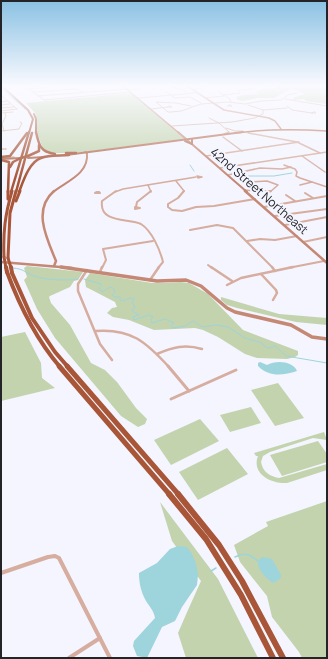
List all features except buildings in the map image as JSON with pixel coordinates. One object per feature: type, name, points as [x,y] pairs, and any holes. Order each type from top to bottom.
[{"type":"highway","points":[[5,214],[33,125],[32,117]]},
{"type":"highway","points":[[6,257],[8,221],[33,125],[34,117]]},
{"type":"highway","points":[[35,117],[35,127],[43,151],[46,153],[76,153]]},
{"type":"highway","points":[[8,221],[31,163],[16,152],[33,125]]},
{"type":"highway","points":[[38,138],[40,150],[36,153],[23,157],[10,165],[9,189],[3,233],[6,257],[17,300],[27,320],[48,353],[180,506],[206,539],[241,595],[273,658]]},
{"type":"highway","points":[[1,158],[10,156],[19,146]]},
{"type":"highway","points":[[27,173],[37,159],[69,155]]},
{"type":"highway","points":[[1,158],[9,162],[7,170],[9,176]]},
{"type":"highway","points":[[10,273],[32,318],[55,352],[183,499],[224,551],[252,598],[284,658]]},
{"type":"main road","points":[[194,138],[243,131],[281,129],[319,130]]},
{"type":"main road","points":[[1,158],[69,155],[186,138],[256,130],[281,129],[327,131]]},
{"type":"main road","points":[[313,130],[327,131]]},
{"type":"main road","points":[[1,158],[86,153],[180,140],[192,144],[191,140],[194,138]]},
{"type":"street","points":[[4,131],[2,124],[6,117]]},
{"type":"street","name":"42nd Street Northeast","points":[[161,117],[326,262]]},
{"type":"street","points":[[172,126],[218,123],[252,119],[258,117]]},
{"type":"street","points":[[263,117],[274,120],[281,129]]},
{"type":"street","points":[[209,118],[235,132],[243,131]]},
{"type":"street","points":[[1,131],[19,129],[22,122],[20,122]]},
{"type":"street","points":[[224,134],[229,132],[226,128]]},
{"type":"street","points":[[248,133],[299,142],[320,153]]},
{"type":"street","points":[[223,137],[242,151]]},
{"type":"street","points":[[206,156],[299,142]]},
{"type":"street","points":[[1,149],[6,149]]},
{"type":"street","points":[[220,168],[327,152]]},
{"type":"street","points":[[54,266],[56,261],[42,220],[43,207],[46,199],[55,189],[85,169],[88,161],[86,153]]},
{"type":"street","points":[[302,156],[325,172]]},
{"type":"street","points":[[284,164],[296,170],[298,177],[327,187]]},
{"type":"street","points":[[228,175],[260,168],[282,169],[291,167]]},
{"type":"street","points":[[150,280],[162,262],[153,240],[146,229],[140,224],[109,217],[102,203],[108,196],[123,189],[196,178]]},
{"type":"street","points":[[176,181],[184,192],[168,204],[168,207],[176,210],[255,199]]},
{"type":"street","points":[[244,190],[270,192],[278,185],[263,181],[247,182]]},
{"type":"street","points":[[300,185],[313,181]]},
{"type":"street","points":[[136,207],[137,202],[151,192],[148,185]]},
{"type":"street","points":[[305,193],[313,198]]},
{"type":"street","points":[[286,195],[295,202]]},
{"type":"street","points":[[264,207],[327,196]]},
{"type":"street","points":[[268,198],[277,205]]},
{"type":"street","points":[[275,216],[327,209]]},
{"type":"street","points":[[285,225],[327,217]]},
{"type":"street","points":[[190,230],[222,225],[233,228],[275,271]]},
{"type":"street","points":[[247,241],[260,239],[275,240],[297,236]]},
{"type":"street","points":[[303,242],[327,237]]},
{"type":"street","points":[[100,272],[106,260],[103,248],[153,240]]},
{"type":"street","points":[[1,262],[88,270],[160,282],[186,280],[207,290],[231,310],[291,325],[312,338],[327,339]]},
{"type":"street","points":[[227,285],[232,281],[261,274],[326,262]]},
{"type":"street","points":[[208,265],[232,281]]},
{"type":"street","points":[[88,270],[78,284],[78,291],[103,348],[112,360]]},
{"type":"street","points":[[261,274],[276,290],[277,294],[273,300]]},
{"type":"street","points":[[95,331],[109,329],[122,331],[145,343],[157,354],[188,391]]},
{"type":"street","points":[[157,354],[181,345],[202,349]]},
{"type":"street","points":[[171,399],[236,370]]},
{"type":"street","points":[[1,573],[55,556],[59,558],[110,658]]},
{"type":"street","points":[[69,658],[100,638]]},
{"type":"green space","points":[[36,117],[160,117],[186,139],[76,153],[46,153],[44,152],[37,132]]},
{"type":"green space","points":[[27,266],[83,272],[78,280],[74,281],[70,287],[50,296],[51,303],[70,325],[91,363],[105,370],[117,382],[136,408],[147,419],[145,424],[138,427],[121,416],[55,338],[37,309],[24,280],[27,277],[24,268]]},
{"type":"green space","points":[[90,273],[152,283],[189,283],[208,294],[243,330],[298,351],[298,355],[287,359],[257,358],[245,354],[218,337],[203,330],[195,328],[154,330],[129,320],[113,317],[107,313],[112,308],[117,307],[115,302],[86,287],[85,280]]},
{"type":"green space","points":[[221,297],[279,314],[327,318],[327,325],[296,322],[237,308],[227,305],[221,300]]},
{"type":"green space","points":[[25,332],[41,363],[42,378],[55,388],[1,401],[1,337]]},
{"type":"green space","points":[[278,383],[304,418],[275,426],[251,390]]},
{"type":"green space","points":[[251,407],[261,423],[230,432],[220,415]]},
{"type":"green space","points":[[200,419],[219,441],[171,465],[154,440]]},
{"type":"green space","points":[[324,432],[327,440],[313,438],[270,452],[263,456],[261,462],[267,473],[279,478],[327,464],[327,470],[287,483],[281,483],[264,477],[257,468],[258,456],[254,453]]},
{"type":"green space","points":[[318,441],[327,454],[327,462],[282,476],[270,455]]},
{"type":"green space","points":[[227,448],[248,474],[198,500],[179,472]]},
{"type":"green space","points":[[327,501],[327,658],[302,658],[272,617],[267,596],[240,562],[234,545],[268,526],[266,522]]},
{"type":"green space","points":[[160,502],[218,579],[258,658],[186,658],[178,633],[201,581],[172,541]]},
{"type":"water","points":[[260,362],[267,365],[275,362],[284,362],[292,365],[297,371],[281,375],[271,374],[262,370],[258,366],[258,363]]},
{"type":"water","points":[[178,546],[187,547],[192,554],[198,575],[197,585],[182,607],[175,621],[162,627],[147,658],[137,656],[133,646],[134,641],[155,618],[153,611],[143,594],[139,573],[157,563],[170,549]]},
{"type":"water","points":[[262,557],[272,559],[281,575],[280,579],[273,583],[262,574],[258,561]]},
{"type":"waterway","points":[[190,165],[194,171]]},
{"type":"waterway","points":[[243,176],[274,176],[292,173]]},
{"type":"waterway","points":[[13,268],[20,269],[34,276],[49,279],[78,279]]},
{"type":"waterway","points":[[84,279],[101,284],[102,285],[99,288],[102,292],[110,287],[113,288],[115,292],[112,295],[114,297],[120,297],[120,300],[123,301],[130,298],[134,299],[132,302],[135,307],[132,311],[139,315],[133,317],[134,320],[149,315],[153,317],[151,320],[152,323],[165,319],[174,323],[171,326],[173,328],[185,326],[193,321],[202,327],[216,325],[228,327],[245,338],[262,343],[265,347],[269,348],[275,346],[286,356],[327,363]]},
{"type":"waterway","points":[[235,557],[247,554],[258,561]]},
{"type":"waterway","points":[[211,571],[216,568]]}]
